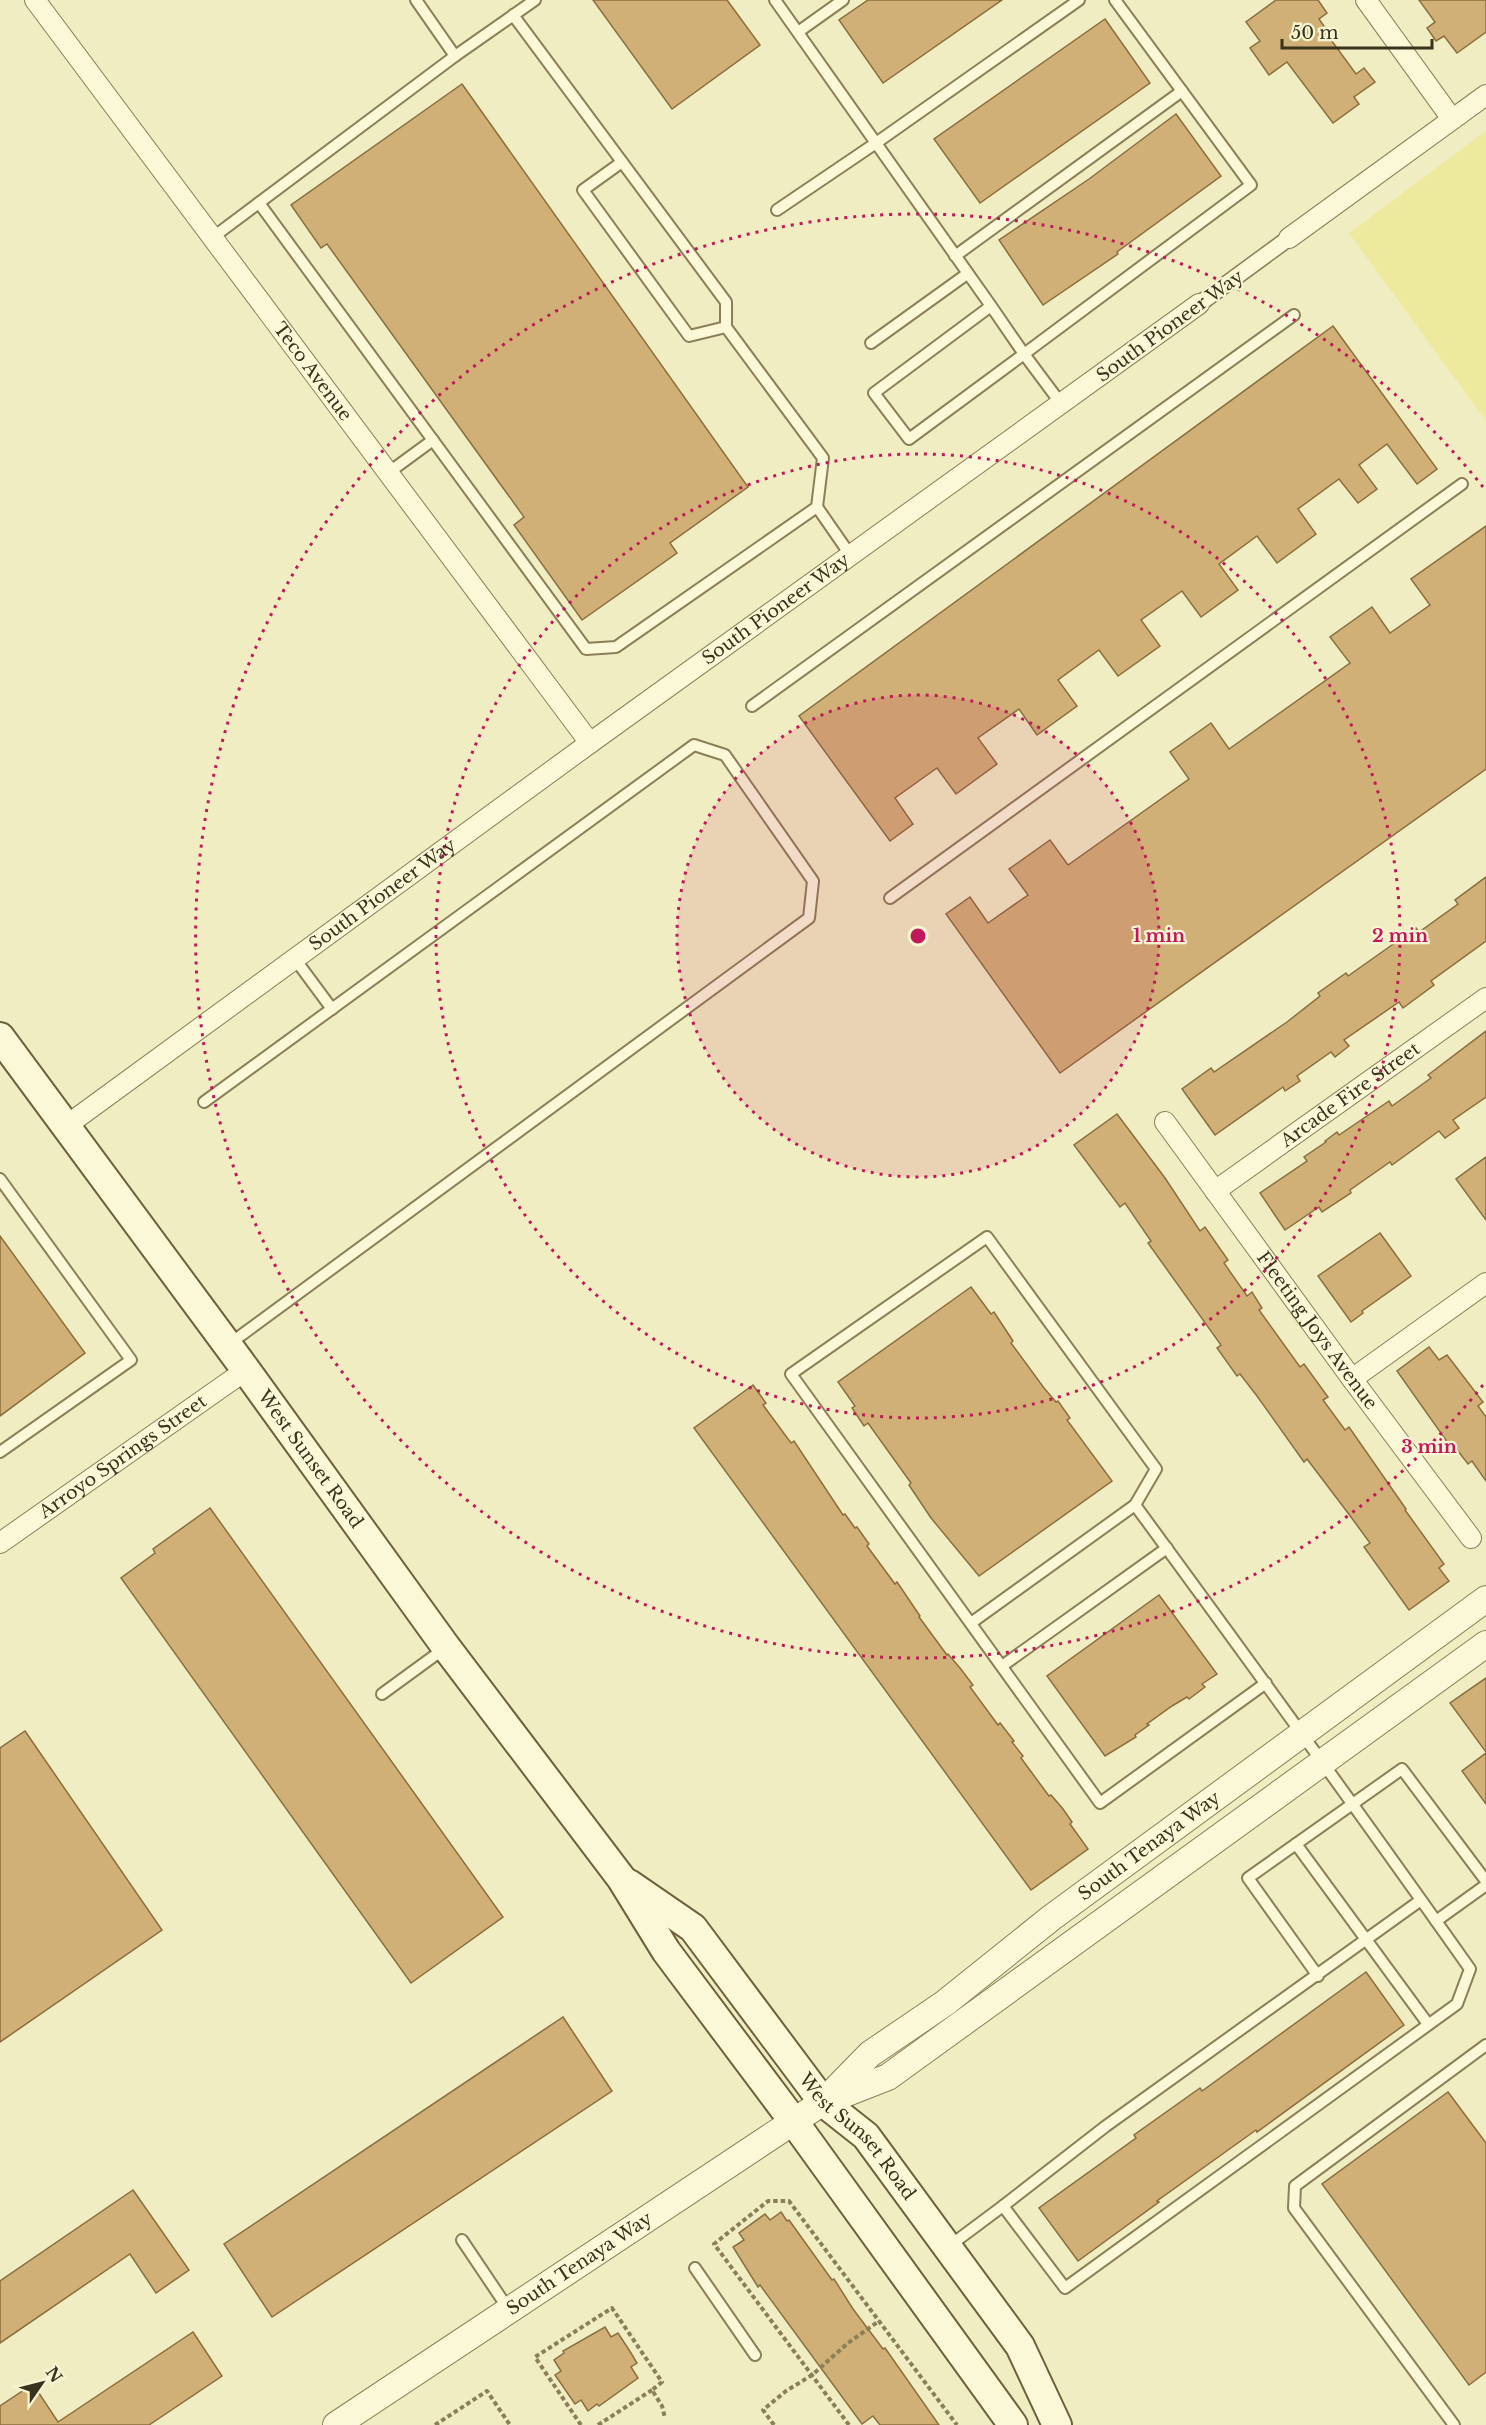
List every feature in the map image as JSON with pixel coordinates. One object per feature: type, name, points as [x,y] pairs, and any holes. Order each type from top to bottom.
[{"type":"main road","name":"West Sunset Road","points":[[0,1037],[228,1345],[446,1647],[621,1878],[666,1952],[794,2122],[1013,2425]]},
{"type":"main road","name":"West Sunset Road","points":[[621,1878],[693,1928],[824,2102],[866,2136],[1020,2346],[1057,2425]]},
{"type":"street","name":"Teco Avenue","points":[[35,0],[590,743]]},
{"type":"street","points":[[1366,0],[1452,119]]},
{"type":"street","name":"South Pioneer Way","points":[[66,1126],[590,743],[1062,405],[1486,95]]},
{"type":"street","name":"Arcade Fire Street","points":[[1215,1191],[1486,998]]},
{"type":"street","name":"Fleeting Joys Avenue","points":[[1165,1122],[1471,1538]]},
{"type":"street","points":[[1352,1379],[1485,1286]]},
{"type":"street","name":"Arroyo Springs Street","points":[[0,1543],[246,1370]]},
{"type":"street","name":"South Tenaya Way","points":[[824,2102],[870,2054],[945,2003],[1052,1918],[1486,1599]]},
{"type":"street","name":"South Tenaya Way","points":[[336,2425],[824,2102],[888,2077],[1486,1644]]},
{"type":"lane","points":[[416,0],[455,56]]},
{"type":"lane","points":[[212,238],[455,56],[535,0]]},
{"type":"lane","points":[[775,0],[1062,405]]},
{"type":"lane","points":[[798,32],[843,0]]},
{"type":"lane","points":[[777,210],[1079,0]]},
{"type":"lane","points":[[991,306],[874,393],[909,439],[1251,185],[1115,0]]},
{"type":"lane","points":[[513,15],[726,302],[726,327],[823,458],[817,507],[851,556]]},
{"type":"lane","points":[[956,256],[1182,91]]},
{"type":"lane","points":[[622,162],[583,190],[689,336],[726,327]]},
{"type":"lane","points":[[259,203],[586,649],[616,647],[817,507]]},
{"type":"lane","points":[[871,343],[967,274]]},
{"type":"lane","points":[[752,706],[1294,315]]},
{"type":"lane","points":[[388,473],[433,440]]},
{"type":"lane","points":[[890,898],[1462,484]]},
{"type":"lane","points":[[204,1102],[694,745],[725,754],[813,881],[809,918],[228,1345]]},
{"type":"lane","points":[[295,959],[332,1009]]},
{"type":"lane","points":[[0,1179],[131,1360],[0,1452]]},
{"type":"lane","points":[[971,1623],[1135,1505],[1156,1469],[987,1237],[791,1374],[1100,1803],[1266,1683]]},
{"type":"lane","points":[[1003,2206],[1065,2288],[1457,2004],[1470,1969],[1266,1683],[1135,1505]]},
{"type":"lane","points":[[1002,1666],[1167,1548]]},
{"type":"lane","points":[[382,1694],[446,1647]]},
{"type":"lane","points":[[1318,1976],[1248,1878],[1402,1769],[1486,1881]]},
{"type":"lane","points":[[1296,1844],[1428,2024]]},
{"type":"lane","points":[[1436,1922],[1486,1886]]},
{"type":"lane","points":[[947,2248],[1106,2126],[1421,1900]]},
{"type":"lane","points":[[1454,2425],[1294,2208],[1295,2186],[1486,2045]]},
{"type":"lane","points":[[462,2240],[509,2310]]},
{"type":"lane","points":[[695,2268],[755,2355]]},
{"type":"path","points":[[849,2425],[714,2244],[768,2201],[789,2201],[957,2425]]},
{"type":"path","points":[[581,2425],[535,2357],[612,2308],[662,2382],[598,2425]]},
{"type":"path","points":[[774,2425],[763,2410],[786,2391],[812,2375],[879,2320]]},
{"type":"path","points":[[652,2390],[662,2406],[665,2418]]},
{"type":"path","points":[[435,2425],[487,2391],[510,2425]]},
{"type":"sand","points":[[1486,131],[1486,421],[1349,233]]},
{"type":"building","points":[[593,0],[727,0],[760,45],[672,109]]},
{"type":"building","points":[[868,0],[1002,0],[883,83],[839,20]]},
{"type":"building","points":[[1276,0],[1318,0],[1327,13],[1319,19],[1328,32],[1326,33],[1356,74],[1364,68],[1375,82],[1354,97],[1359,104],[1333,123],[1287,62],[1269,75],[1250,48],[1260,41],[1246,22]]},
{"type":"building","points":[[1419,0],[1486,0],[1486,32],[1457,53],[1444,36],[1436,41],[1427,28],[1435,22]]},
{"type":"building","points":[[1105,19],[1150,83],[980,203],[934,139]]},
{"type":"building","points":[[462,84],[748,487],[670,543],[677,553],[582,620],[514,525],[524,517],[327,244],[321,248],[291,205]]},
{"type":"building","points":[[1176,114],[1221,176],[1117,252],[1118,254],[1043,305],[999,240],[1089,179]]},
{"type":"building","points":[[1333,326],[1437,469],[1417,484],[1387,444],[1359,465],[1377,489],[1358,503],[1339,479],[1298,509],[1316,534],[1277,563],[1257,536],[1219,564],[1238,590],[1201,617],[1182,591],[1141,620],[1160,646],[1118,676],[1099,650],[1058,680],[1077,706],[1037,735],[1019,709],[978,738],[997,764],[956,794],[937,768],[895,798],[913,824],[890,841],[799,716]]},
{"type":"building","points":[[1486,526],[1486,769],[1060,1073],[946,914],[970,897],[988,923],[1028,895],[1009,869],[1050,840],[1068,865],[1189,779],[1170,752],[1211,723],[1229,749],[1350,663],[1330,637],[1372,607],[1390,633],[1430,605],[1411,579]]},
{"type":"building","points":[[1486,877],[1486,941],[1431,981],[1434,985],[1403,1008],[1399,1002],[1344,1040],[1349,1046],[1335,1057],[1331,1052],[1297,1076],[1300,1081],[1285,1091],[1283,1087],[1215,1135],[1182,1089],[1211,1068],[1214,1072],[1287,1022],[1320,996],[1318,993],[1346,973],[1348,976],[1416,928],[1419,932],[1458,904],[1455,900]]},
{"type":"building","points":[[1486,1031],[1486,1097],[1453,1120],[1459,1128],[1445,1138],[1439,1131],[1392,1165],[1390,1162],[1350,1190],[1351,1193],[1322,1212],[1319,1207],[1285,1230],[1260,1193],[1307,1161],[1304,1157],[1337,1132],[1339,1135],[1389,1101],[1392,1106],[1431,1078],[1428,1075]]},
{"type":"building","points":[[1117,1114],[1165,1178],[1200,1231],[1205,1227],[1228,1260],[1224,1263],[1247,1296],[1252,1292],[1262,1308],[1259,1310],[1300,1367],[1304,1364],[1328,1397],[1323,1400],[1345,1430],[1349,1427],[1444,1564],[1439,1568],[1449,1581],[1409,1610],[1364,1547],[1370,1543],[1307,1459],[1304,1462],[1240,1374],[1237,1376],[1217,1348],[1221,1345],[1148,1243],[1151,1241],[1125,1203],[1120,1207],[1074,1145]]},
{"type":"building","points":[[1486,1157],[1486,1220],[1456,1179]]},
{"type":"building","points":[[1380,1233],[1411,1276],[1362,1311],[1363,1313],[1351,1322],[1318,1276]]},
{"type":"building","points":[[0,1236],[85,1353],[0,1416]]},
{"type":"building","points":[[971,1287],[991,1314],[994,1312],[1013,1341],[1011,1343],[1044,1388],[1056,1402],[1058,1401],[1070,1418],[1067,1420],[1112,1481],[979,1576],[931,1518],[909,1485],[911,1483],[868,1423],[864,1426],[852,1408],[855,1406],[838,1382]]},
{"type":"building","points":[[1429,1347],[1439,1360],[1447,1355],[1483,1402],[1478,1406],[1486,1417],[1486,1481],[1472,1461],[1468,1464],[1458,1451],[1455,1453],[1397,1371]]},
{"type":"building","points":[[753,1385],[766,1403],[763,1405],[791,1443],[794,1441],[843,1515],[845,1514],[855,1528],[857,1527],[869,1544],[867,1546],[895,1584],[897,1582],[919,1617],[973,1685],[970,1687],[998,1725],[1000,1723],[1014,1741],[1012,1742],[1023,1756],[1021,1758],[1049,1796],[1051,1795],[1063,1809],[1072,1822],[1070,1824],[1088,1849],[1031,1890],[694,1428]]},
{"type":"building","points":[[210,1508],[503,1917],[411,1983],[121,1578],[155,1553],[153,1549]]},
{"type":"building","points":[[1159,1595],[1217,1674],[1202,1684],[1205,1687],[1189,1699],[1187,1697],[1172,1706],[1147,1724],[1149,1725],[1135,1735],[1136,1737],[1105,1756],[1047,1676]]},
{"type":"building","points":[[1486,1678],[1486,1752],[1450,1703]]},
{"type":"building","points":[[25,1731],[162,1930],[0,2042],[0,1748]]},
{"type":"building","points":[[1486,1753],[1486,1804],[1462,1771]]},
{"type":"building","points":[[1366,1972],[1404,2025],[1257,2132],[1256,2130],[1157,2201],[1159,2202],[1078,2261],[1039,2208],[1136,2138],[1134,2135],[1200,2088],[1202,2091]]},
{"type":"building","points":[[563,2017],[612,2091],[272,2317],[224,2244]]},
{"type":"building","points":[[1448,2092],[1486,2143],[1486,2372],[1469,2385],[1322,2184]]},
{"type":"building","points":[[133,2190],[189,2270],[156,2293],[130,2254],[0,2343],[0,2281]]},
{"type":"building","points":[[781,2212],[832,2280],[834,2279],[853,2309],[883,2349],[885,2348],[939,2425],[880,2425],[873,2416],[862,2424],[760,2285],[758,2287],[733,2247],[744,2240],[739,2233],[765,2214],[770,2220]]},
{"type":"building","points":[[605,2327],[611,2337],[618,2333],[631,2353],[637,2363],[631,2367],[638,2378],[599,2406],[597,2404],[588,2411],[581,2400],[575,2404],[555,2375],[561,2371],[554,2360],[564,2353],[563,2351]]},
{"type":"building","points":[[193,2332],[222,2376],[149,2425],[0,2425],[0,2406],[33,2384],[58,2422]]}]
